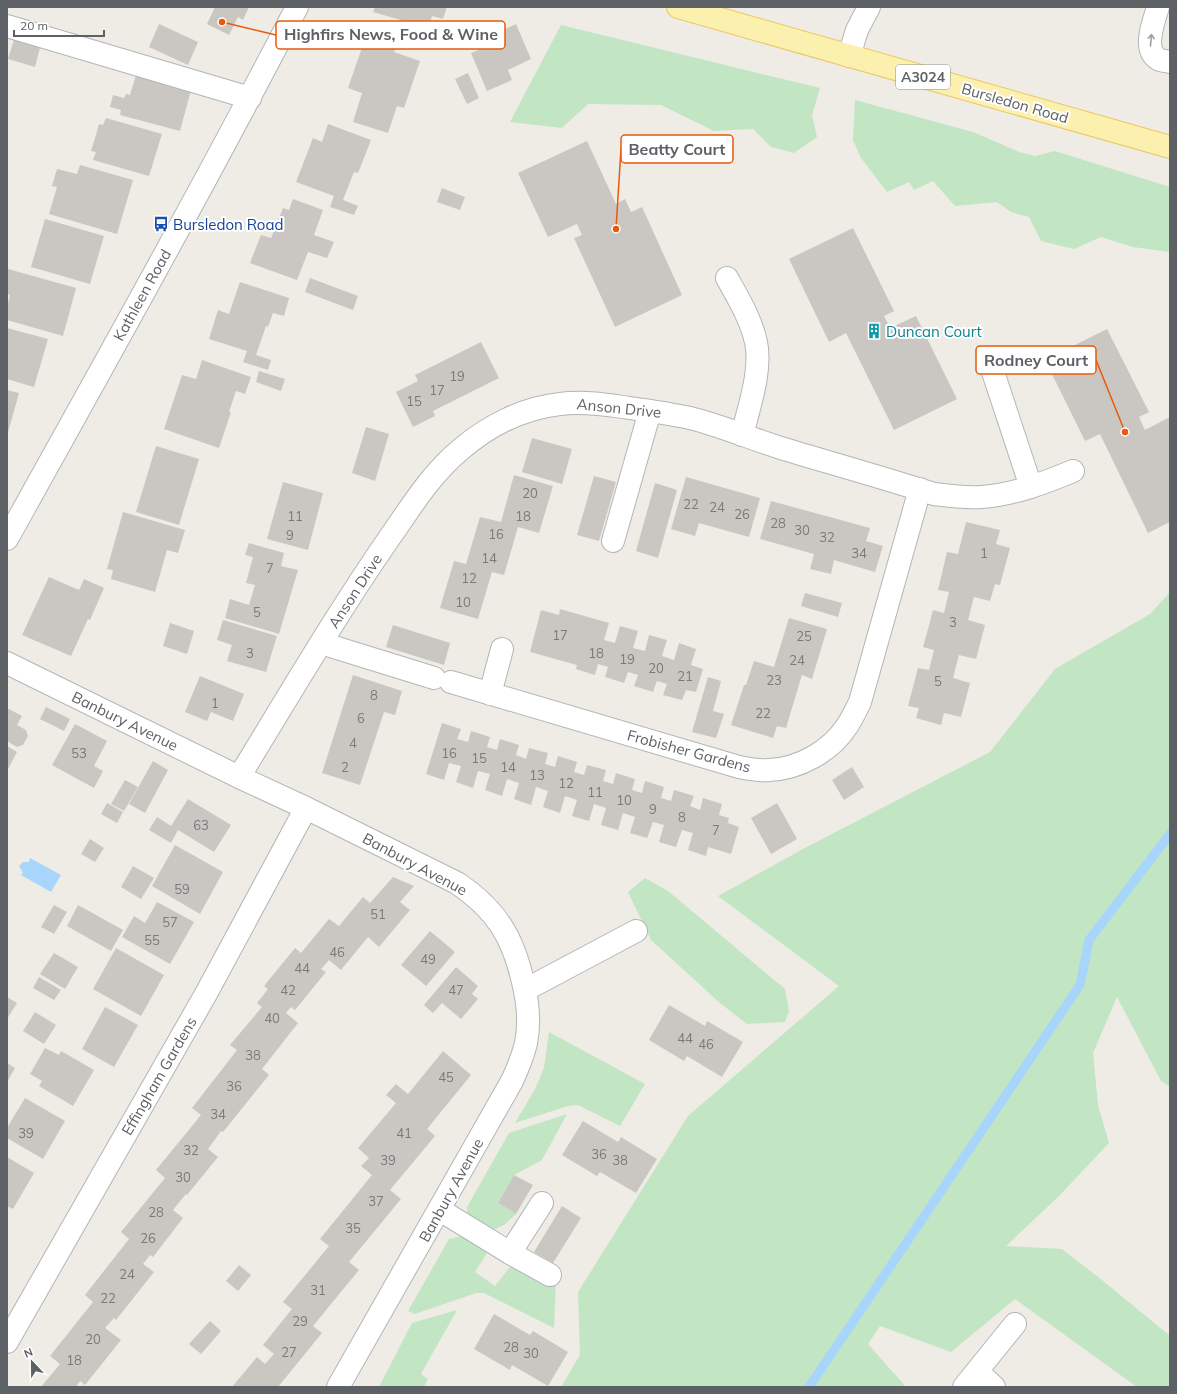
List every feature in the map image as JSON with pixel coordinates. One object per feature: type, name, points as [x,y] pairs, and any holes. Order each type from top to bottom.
[{"type":"main road","name":"Bursledon Road","points":[[678,7],[717,12],[850,56],[1169,146]]},
{"type":"street","name":"Kathleen Road","points":[[7,539],[131,317],[250,98],[297,7]]},
{"type":"street","points":[[850,56],[857,30],[868,7]]},
{"type":"street","points":[[1158,7],[1149,43],[1154,56],[1159,60],[1170,62]]},
{"type":"street","points":[[7,26],[250,98]]},
{"type":"street","points":[[727,278],[746,316],[756,343],[757,360],[755,377],[742,435]]},
{"type":"street","points":[[992,369],[1031,487]]},
{"type":"street","name":"Anson Drive","points":[[239,777],[370,566],[421,493],[439,470],[459,450],[500,422],[522,412],[543,406],[561,404],[605,404],[689,418],[920,489],[942,495],[957,497],[980,497],[1003,494],[1031,487],[1073,472]]},
{"type":"street","points":[[613,541],[650,411]]},
{"type":"street","name":"Frobisher Gardens","points":[[322,643],[739,768],[771,770],[791,766],[811,758],[826,748],[837,738],[847,727],[860,702],[920,489]]},
{"type":"street","points":[[490,694],[502,649]]},
{"type":"street","name":"Banbury Avenue","points":[[7,663],[457,883],[471,892],[486,906],[499,922],[511,942],[519,963],[528,1010],[528,1028],[521,1060],[512,1081],[440,1210],[338,1387]]},
{"type":"street","name":"Effingham Gardens","points":[[7,1342],[207,992],[306,808]]},
{"type":"street","points":[[525,990],[636,931]]},
{"type":"street","points":[[510,1252],[542,1203]]},
{"type":"street","points":[[440,1210],[550,1276]]},
{"type":"street","points":[[994,1387],[971,1379],[1015,1324]]},
{"type":"green space","points":[[561,25],[820,88],[812,115],[817,137],[794,153],[771,147],[753,129],[714,131],[661,105],[588,104],[562,128],[510,122]]},
{"type":"green space","points":[[855,100],[973,132],[1019,152],[1035,156],[1055,151],[1170,187],[1170,252],[1133,247],[1101,237],[1074,249],[1041,241],[1029,217],[1011,212],[997,202],[955,206],[933,181],[914,190],[909,182],[887,192],[861,158],[853,140]]},
{"type":"green space","points":[[1170,592],[1170,1087],[1161,1081],[1117,997],[1093,1053],[1098,1105],[1109,1143],[1058,1197],[1006,1246],[1062,1249],[1170,1336],[1170,1387],[1137,1387],[1015,1299],[951,1352],[880,1326],[868,1344],[906,1387],[561,1387],[580,1355],[578,1292],[688,1116],[839,986],[718,896],[803,849],[990,752],[1055,669],[1150,614]]},
{"type":"green space","points":[[645,878],[668,891],[785,989],[789,1011],[785,1022],[747,1024],[720,1003],[651,940],[628,892]]},
{"type":"green space","points":[[549,1032],[645,1084],[620,1126],[578,1105],[568,1106],[515,1123],[535,1089],[544,1068]]},
{"type":"green space","points":[[567,1114],[542,1160],[514,1175],[498,1203],[516,1214],[504,1225],[493,1230],[477,1221],[467,1213],[467,1207],[509,1133]]},
{"type":"green space","points":[[463,1236],[487,1253],[475,1272],[495,1286],[511,1266],[532,1277],[556,1279],[554,1328],[484,1293],[476,1293],[415,1314],[408,1311],[449,1239]]},
{"type":"green space","points":[[457,1310],[421,1374],[428,1379],[424,1387],[379,1387],[412,1323]]},
{"type":"water","points":[[30,858],[61,875],[51,892],[21,875],[23,873],[19,866],[23,862],[29,862]]},
{"type":"building","points":[[215,7],[249,7],[243,20],[238,17],[229,35],[207,24]]},
{"type":"building","points":[[375,7],[447,7],[443,19],[432,16],[428,28],[373,12]]},
{"type":"building","points":[[159,24],[198,42],[188,65],[149,47]]},
{"type":"building","points":[[516,24],[531,59],[508,70],[512,80],[487,91],[471,53],[491,45],[488,37]]},
{"type":"building","points":[[367,33],[397,43],[394,52],[420,61],[404,108],[397,106],[388,133],[353,122],[362,93],[348,88]]},
{"type":"building","points":[[15,36],[41,44],[35,67],[8,59]]},
{"type":"building","points":[[468,73],[479,98],[467,104],[455,79]]},
{"type":"building","points":[[136,75],[191,90],[180,131],[120,115],[121,110],[110,107],[113,95],[124,98],[126,94],[130,95]]},
{"type":"building","points":[[106,118],[162,134],[149,176],[93,160],[96,152],[91,151],[99,124],[103,125]]},
{"type":"building","points":[[328,124],[371,140],[358,173],[354,172],[343,200],[358,206],[354,215],[330,207],[334,196],[296,182],[313,138],[322,142]]},
{"type":"building","points":[[587,141],[616,204],[625,199],[631,212],[642,207],[682,295],[615,327],[574,238],[582,235],[577,224],[548,237],[518,173]]},
{"type":"building","points":[[80,165],[133,180],[117,234],[49,214],[57,187],[52,186],[57,169],[77,174]]},
{"type":"building","points":[[442,188],[465,197],[460,210],[437,202]]},
{"type":"building","points":[[293,199],[323,210],[314,235],[334,242],[327,258],[308,252],[297,280],[250,263],[261,235],[271,238],[283,208],[289,210]]},
{"type":"building","points":[[45,219],[104,236],[90,284],[31,267]]},
{"type":"building","name":"Duncan Court","points":[[853,228],[894,311],[884,316],[890,328],[916,316],[957,399],[894,430],[846,333],[829,342],[789,259]]},
{"type":"building","points":[[8,269],[76,288],[63,336],[7,320],[7,308],[10,295],[7,294]]},
{"type":"building","points":[[310,278],[358,296],[353,310],[305,292]]},
{"type":"building","points":[[240,282],[289,298],[284,316],[273,313],[268,327],[266,326],[256,355],[271,360],[268,370],[243,362],[247,351],[209,339],[218,310],[229,314]]},
{"type":"building","points":[[7,328],[48,339],[34,387],[7,379]]},
{"type":"building","points":[[1107,329],[1149,412],[1139,417],[1145,430],[1170,417],[1170,522],[1148,533],[1100,434],[1085,441],[1045,360]]},
{"type":"building","points":[[481,342],[499,378],[433,411],[435,416],[413,427],[396,392],[418,381],[415,375]]},
{"type":"building","points":[[202,360],[251,377],[245,394],[236,391],[229,412],[231,412],[219,448],[164,429],[182,375],[196,379]]},
{"type":"building","points":[[259,371],[285,379],[281,391],[256,382]]},
{"type":"building","points":[[7,390],[19,393],[7,436]]},
{"type":"building","points":[[366,427],[389,434],[375,481],[352,473]]},
{"type":"building","points":[[532,438],[572,449],[562,484],[522,472]]},
{"type":"building","points":[[156,446],[199,459],[179,525],[136,512]]},
{"type":"building","points":[[514,475],[553,486],[539,533],[518,527],[504,575],[492,572],[478,619],[440,608],[454,561],[466,564],[480,517],[501,522]]},
{"type":"building","points":[[594,476],[616,482],[599,541],[577,535]]},
{"type":"building","points":[[686,477],[760,498],[749,537],[699,523],[695,536],[671,529]]},
{"type":"building","points":[[283,482],[323,493],[308,550],[267,539]]},
{"type":"building","points":[[655,483],[677,490],[658,558],[636,551]]},
{"type":"building","points":[[771,501],[870,528],[866,541],[883,546],[875,572],[834,560],[831,574],[810,569],[814,554],[760,539]]},
{"type":"building","points":[[123,512],[185,530],[178,553],[167,550],[155,592],[111,579],[113,570],[107,569]]},
{"type":"building","points":[[966,522],[1000,530],[996,544],[1010,548],[1000,585],[995,584],[990,601],[974,597],[968,620],[985,625],[976,659],[959,655],[953,678],[970,683],[961,717],[944,713],[941,725],[916,718],[919,708],[908,706],[918,668],[929,670],[934,650],[923,647],[933,610],[944,613],[949,592],[938,590],[947,552],[958,554]]},
{"type":"building","points":[[249,543],[284,553],[281,566],[298,570],[279,634],[225,618],[230,599],[249,605],[255,585],[246,583],[253,557],[245,555]]},
{"type":"building","points":[[49,577],[79,590],[84,579],[104,588],[90,620],[88,619],[71,656],[22,635]]},
{"type":"building","points":[[805,593],[842,603],[838,617],[801,606]]},
{"type":"building","points":[[560,609],[609,623],[604,640],[615,643],[620,626],[638,631],[633,648],[645,651],[649,635],[667,640],[662,656],[674,660],[679,643],[696,649],[691,665],[703,669],[696,692],[686,690],[682,700],[663,695],[667,684],[657,681],[653,692],[634,686],[638,675],[628,672],[624,683],[605,677],[608,667],[598,664],[595,675],[576,669],[577,665],[530,652],[541,610],[559,615]]},
{"type":"building","points":[[789,618],[827,629],[812,679],[802,675],[786,728],[777,726],[773,738],[731,725],[744,685],[746,685],[754,661],[774,667]]},
{"type":"building","points":[[223,620],[277,636],[266,672],[227,661],[232,645],[217,640]]},
{"type":"building","points":[[170,623],[194,631],[187,654],[163,646]]},
{"type":"building","points":[[393,625],[450,643],[444,665],[386,647]]},
{"type":"building","points":[[353,675],[402,691],[395,715],[384,712],[360,785],[322,773]]},
{"type":"building","points":[[200,676],[244,694],[233,721],[211,712],[207,721],[185,712]]},
{"type":"building","points":[[708,677],[721,681],[713,711],[724,714],[716,738],[692,732]]},
{"type":"building","points":[[46,707],[70,719],[64,731],[40,719]]},
{"type":"building","points":[[7,708],[22,716],[17,725],[26,730],[28,736],[23,745],[17,747],[7,741]]},
{"type":"building","points":[[442,723],[461,729],[457,739],[468,742],[471,731],[490,737],[487,747],[497,750],[500,739],[519,745],[516,755],[526,759],[529,748],[548,753],[545,764],[555,767],[558,756],[577,762],[574,772],[584,775],[587,765],[606,770],[603,781],[613,784],[616,773],[635,779],[632,790],[642,793],[645,781],[664,787],[661,798],[671,801],[674,790],[694,796],[690,806],[700,810],[703,798],[722,804],[719,815],[729,818],[728,823],[739,827],[731,854],[708,847],[706,856],[688,850],[693,833],[682,830],[676,847],[659,842],[664,825],[653,822],[647,838],[630,833],[635,817],[623,813],[618,830],[601,825],[606,808],[594,804],[589,821],[572,816],[577,800],[565,796],[560,813],[543,807],[548,791],[536,787],[531,805],[514,799],[519,783],[507,779],[502,796],[485,790],[490,774],[478,771],[473,788],[456,782],[461,766],[449,763],[444,780],[426,774]]},
{"type":"building","points":[[75,724],[107,741],[94,766],[103,771],[94,788],[52,765]]},
{"type":"building","points":[[7,746],[17,752],[7,771]]},
{"type":"building","points":[[153,761],[168,770],[145,813],[129,804]]},
{"type":"building","points":[[852,767],[864,787],[844,800],[832,780]]},
{"type":"building","points":[[125,780],[138,787],[124,811],[111,804]]},
{"type":"building","points":[[188,799],[231,825],[214,852],[178,830],[171,843],[149,830],[157,817],[171,826]]},
{"type":"building","points":[[107,803],[123,812],[117,823],[101,814]]},
{"type":"building","points":[[777,803],[797,839],[771,854],[751,818]]},
{"type":"building","points":[[90,839],[104,848],[95,862],[81,854]]},
{"type":"building","points":[[175,845],[223,872],[200,914],[152,886]]},
{"type":"building","points":[[133,866],[154,878],[141,899],[121,887]]},
{"type":"building","points":[[393,877],[414,886],[400,902],[410,910],[379,947],[368,937],[341,970],[329,960],[321,969],[326,972],[295,1010],[291,1007],[286,1013],[298,1023],[262,1069],[269,1075],[223,1132],[221,1131],[208,1149],[218,1157],[173,1210],[183,1218],[153,1257],[150,1255],[143,1264],[154,1272],[116,1320],[114,1318],[105,1328],[121,1340],[85,1385],[80,1381],[76,1387],[41,1387],[60,1364],[50,1356],[93,1302],[85,1295],[129,1239],[121,1232],[165,1178],[156,1170],[201,1115],[192,1108],[237,1050],[230,1045],[262,1007],[257,1003],[268,989],[264,986],[295,948],[301,953],[329,919],[339,926],[363,897],[370,903]]},
{"type":"building","points":[[157,902],[194,922],[170,964],[122,937],[134,916],[145,923]]},
{"type":"building","points":[[54,905],[67,912],[54,934],[41,927]]},
{"type":"building","points":[[78,905],[123,930],[111,951],[67,926]]},
{"type":"building","points":[[430,931],[455,952],[426,986],[401,965]]},
{"type":"building","points":[[116,948],[164,975],[141,1016],[93,989]]},
{"type":"building","points":[[54,953],[78,967],[65,989],[40,974]]},
{"type":"building","points":[[456,967],[478,986],[472,994],[478,999],[461,1019],[442,1003],[433,1013],[424,1005]]},
{"type":"building","points":[[39,977],[61,990],[54,1000],[33,988]]},
{"type":"building","points":[[7,997],[17,1003],[7,1019]]},
{"type":"building","points":[[669,1005],[705,1026],[707,1021],[743,1042],[722,1077],[687,1056],[684,1061],[649,1040]]},
{"type":"building","points":[[105,1007],[138,1025],[114,1067],[82,1049]]},
{"type":"building","points":[[35,1012],[56,1025],[44,1044],[23,1031]]},
{"type":"building","points":[[45,1048],[59,1055],[61,1051],[94,1070],[73,1106],[39,1086],[42,1081],[30,1074]]},
{"type":"building","points":[[443,1051],[471,1075],[427,1129],[435,1136],[390,1190],[401,1199],[349,1262],[359,1270],[313,1326],[322,1333],[278,1387],[232,1387],[257,1357],[265,1364],[274,1354],[263,1345],[292,1309],[283,1302],[329,1246],[320,1239],[372,1175],[361,1166],[369,1158],[358,1148],[396,1103],[386,1095],[396,1084],[408,1094]]},
{"type":"building","points":[[7,1063],[15,1068],[7,1082]]},
{"type":"building","points":[[25,1098],[65,1121],[43,1159],[7,1138],[7,1128]]},
{"type":"building","points":[[583,1121],[618,1142],[621,1137],[657,1159],[636,1193],[600,1172],[597,1176],[562,1155]]},
{"type":"building","points":[[7,1157],[34,1173],[13,1209],[7,1206]]},
{"type":"building","points":[[514,1175],[533,1185],[516,1214],[498,1203]]},
{"type":"building","points":[[562,1206],[581,1218],[553,1263],[534,1252]]},
{"type":"building","points":[[239,1265],[251,1275],[238,1291],[226,1281]]},
{"type":"building","points":[[494,1314],[530,1335],[533,1331],[568,1352],[548,1386],[512,1365],[510,1370],[474,1349]]},
{"type":"building","points":[[210,1321],[221,1331],[201,1354],[189,1344]]},
{"type":"waterway","points":[[809,1387],[1080,985],[1089,940],[1170,834]]},
{"type":"place","name":"Highfirs News, Food & Wine","points":[[222,22]]},
{"type":"place","name":"Bursledon Road","points":[[161,224]]},
{"type":"place","name":"Beatty Court","points":[[616,229]]},
{"type":"place","name":"Duncan Court","points":[[874,331]]},
{"type":"place","name":"Rodney Court","points":[[1125,432]]}]
